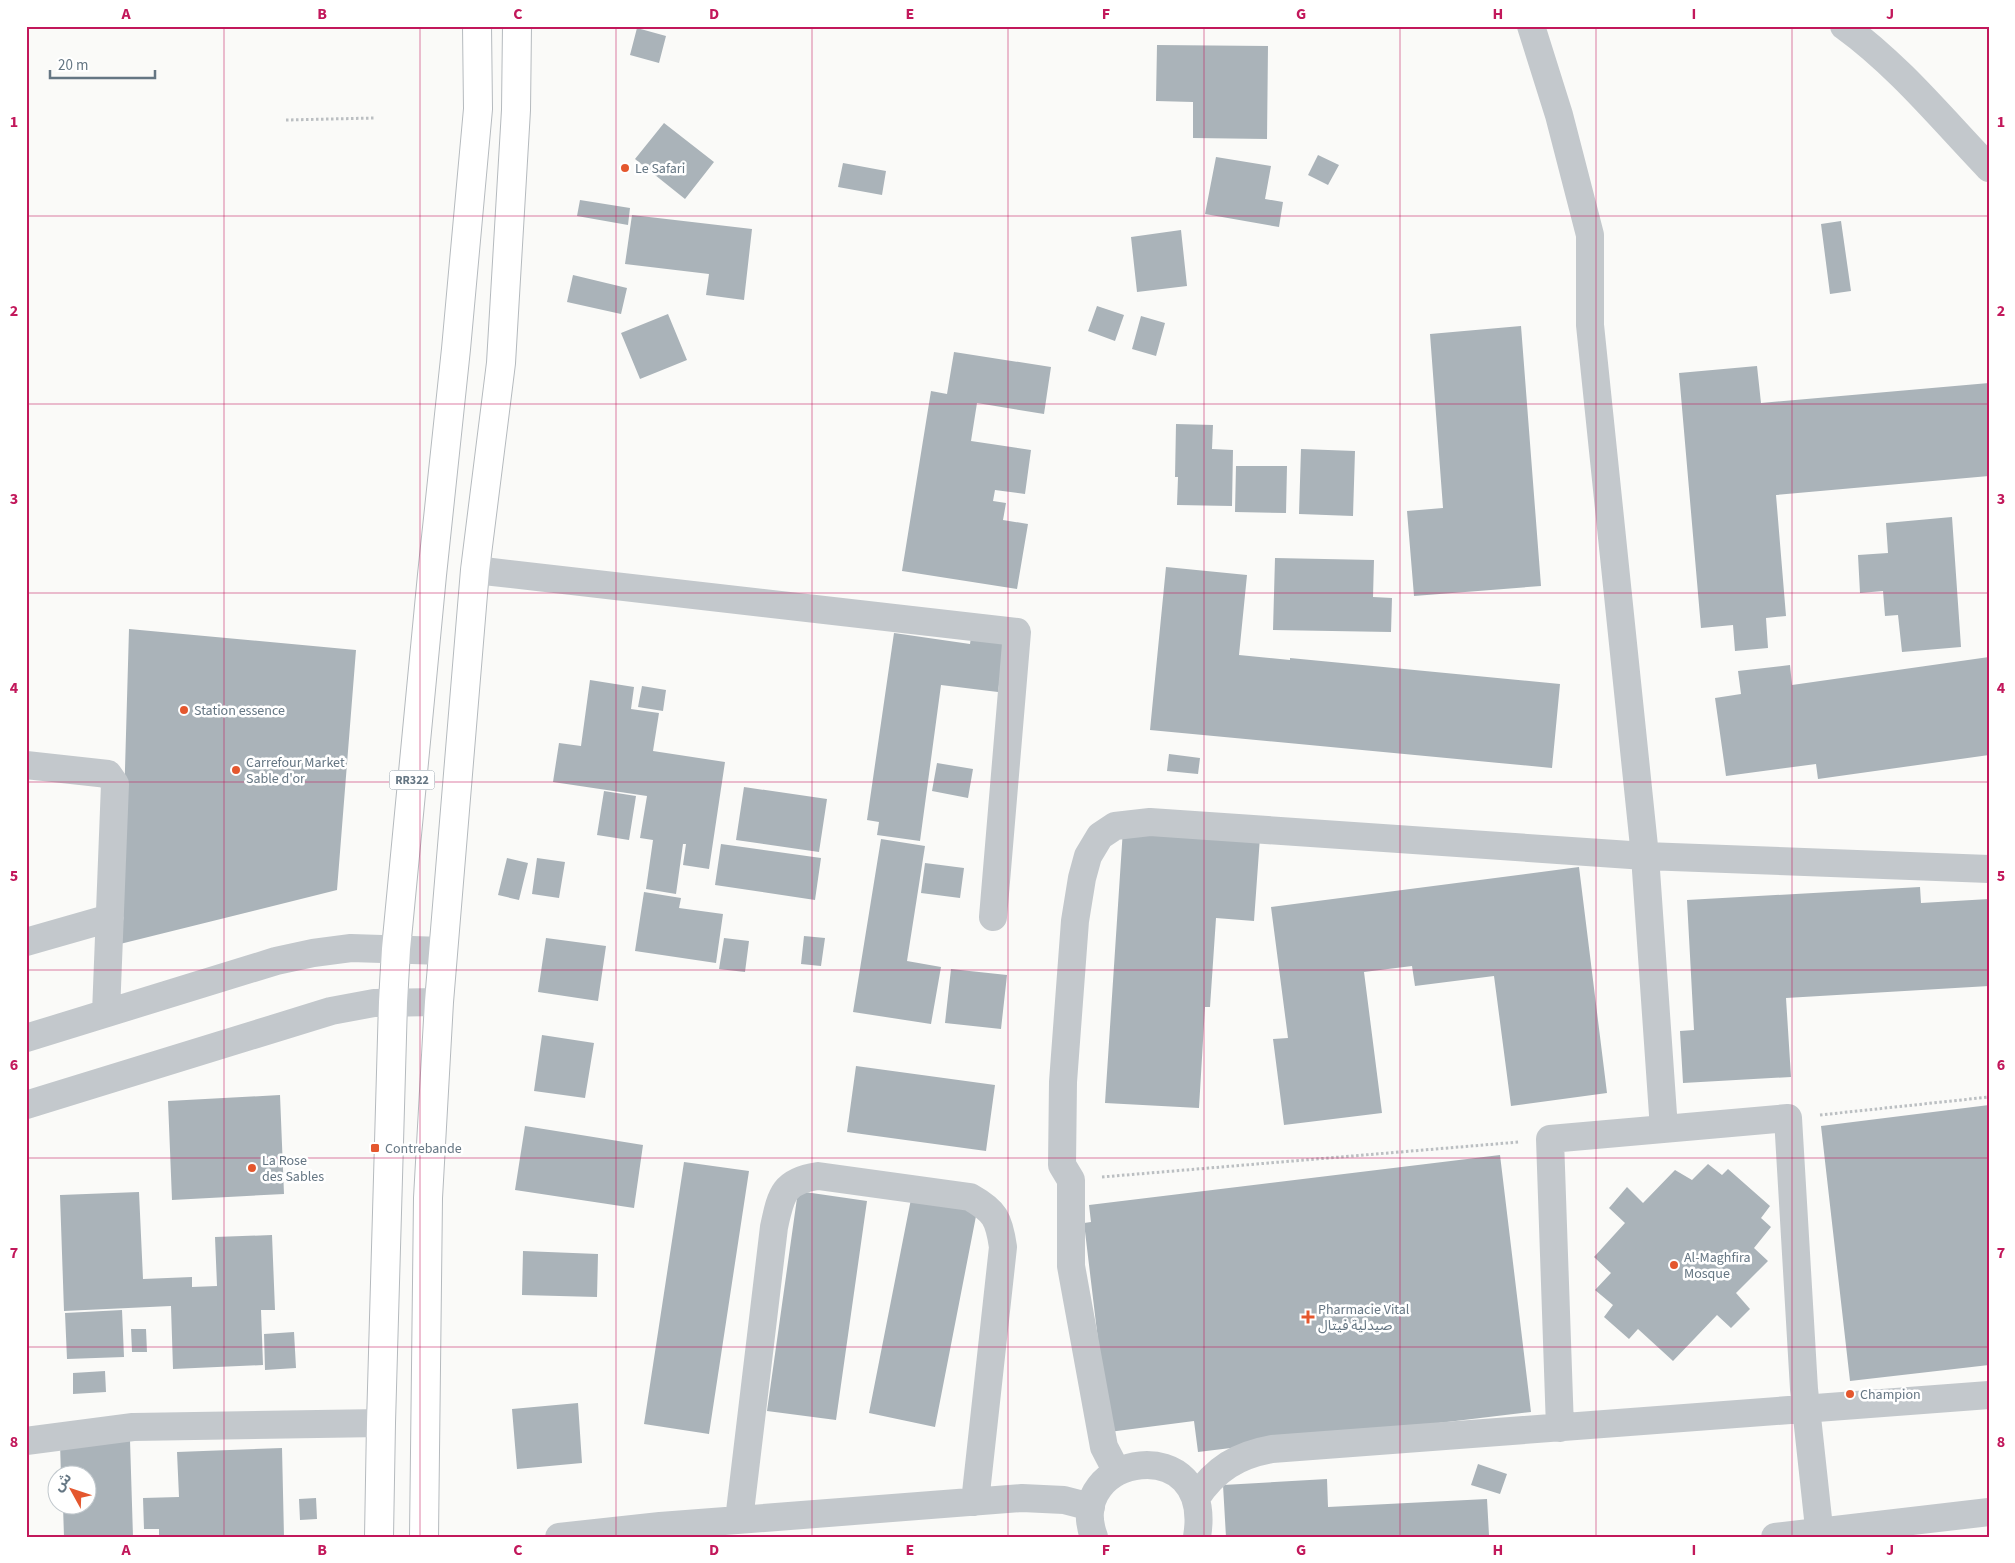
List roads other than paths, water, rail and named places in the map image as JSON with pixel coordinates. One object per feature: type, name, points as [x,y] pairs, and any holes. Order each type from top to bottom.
[{"type":"main road","name":"RR322","points":[[379,1537],[396,949],[456,350],[476,128],[477,26]]},
{"type":"main road","points":[[424,1537],[428,1198],[439,1002],[475,570],[501,363],[516,110],[517,26]]},
{"type":"street","points":[[1531,26],[1559,115],[1590,235],[1590,325],[1645,856],[1664,1129]]},
{"type":"street","points":[[1844,26],[1865,41],[1910,82],[1989,168]]},
{"type":"street","points":[[475,570],[1017,632],[993,917]]},
{"type":"street","points":[[26,766],[108,774],[115,784],[106,1013]]},
{"type":"street","points":[[1117,1472],[1104,1447],[1071,1266],[1071,1180],[1062,1165],[1063,1082],[1075,921],[1082,878],[1088,856],[1100,836],[1115,826],[1150,822],[1645,856],[1989,869]]},
{"type":"street","points":[[26,942],[110,918]]},
{"type":"street","points":[[26,1038],[276,961],[313,953],[351,948],[443,950]]},
{"type":"street","points":[[26,1105],[355,1005],[393,1002],[439,1002]]},
{"type":"street","points":[[1560,1428],[1550,1139],[1788,1118],[1807,1409],[1819,1534]]},
{"type":"street","points":[[739,1520],[774,1227],[779,1206],[787,1189],[799,1178],[818,1176],[970,1197],[988,1207],[1000,1224],[1003,1247],[975,1502]]},
{"type":"street","points":[[1196,1498],[1215,1473],[1232,1461],[1252,1453],[1272,1449],[1989,1395]]},
{"type":"street","points":[[26,1441],[134,1427],[381,1422]]},
{"type":"street","points":[[1094,1537],[1090,1528],[1091,1507],[1096,1493],[1105,1481],[1117,1472],[1134,1464],[1153,1465],[1171,1470],[1186,1482],[1196,1498],[1200,1518],[1197,1537]]},
{"type":"street","points":[[558,1537],[739,1520],[1022,1498],[1064,1500],[1091,1507]]},
{"type":"street","points":[[1775,1537],[1819,1534],[1989,1512]]},
{"type":"place","name":"Le Safari","points":[[625,168]]},
{"type":"place","name":"Station essence","points":[[184,710]]},
{"type":"place","name":"Carrefour Market Sable d'or","points":[[236,770]]},
{"type":"place","name":"Contrebande","points":[[375,1148]]},
{"type":"place","name":"La Rose des Sables","points":[[252,1168]]},
{"type":"place","name":"Al-Maghfira Mosque","points":[[1674,1265]]},
{"type":"place","name":"Pharmacie Vital صيدلية فيتال","points":[[1308,1317]]},
{"type":"place","name":"Champion","points":[[1850,1394]]}]
